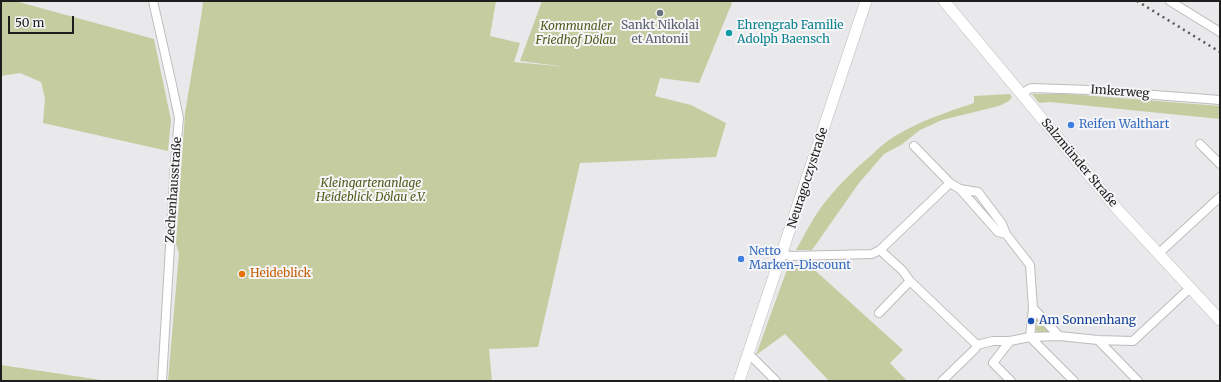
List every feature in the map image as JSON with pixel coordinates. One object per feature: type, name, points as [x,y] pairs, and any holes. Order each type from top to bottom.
[{"type":"main road","name":"Neuragoczystraße","points":[[739,381],[866,1]]},
{"type":"main road","name":"Salzmünder Straße","points":[[944,1],[1118,210],[1220,320]]},
{"type":"street","name":"Zechenhausstraße","points":[[153,1],[179,118],[162,381]]},
{"type":"street","points":[[1170,1],[1220,32]]},
{"type":"street","name":"Imkerweg","points":[[1021,95],[1032,88],[1090,90],[1220,100]]},
{"type":"street","points":[[1200,144],[1220,164]]},
{"type":"street","points":[[914,146],[950,183],[960,188],[998,232],[1006,234],[1030,265],[1032,308],[1030,337],[1074,381]]},
{"type":"street","points":[[782,254],[791,256],[872,254],[880,250],[950,183]]},
{"type":"street","points":[[1158,254],[1220,197]]},
{"type":"street","points":[[880,250],[977,345]]},
{"type":"street","points":[[879,312],[910,281]]},
{"type":"street","points":[[942,381],[975,349],[977,345],[993,341],[1010,341],[1030,337],[1058,336],[1098,340],[1133,341],[1190,288]]},
{"type":"street","points":[[1032,308],[1058,336]]},
{"type":"street","points":[[1098,340],[1138,381]]},
{"type":"street","points":[[1010,341],[993,363],[1011,381]]},
{"type":"street","points":[[749,354],[776,381]]},
{"type":"green space","points":[[1,1],[15,1],[154,39],[171,120],[168,151],[43,123],[45,98],[41,82],[20,73],[1,76]]},
{"type":"green space","name":"Kleingartenanlage Heideblick Dölau e.V.","points":[[203,1],[496,1],[490,36],[520,43],[514,62],[567,67],[520,61],[542,1],[729,1],[732,3],[699,83],[660,78],[655,96],[691,105],[726,123],[716,157],[580,163],[538,347],[489,349],[492,381],[168,381],[179,253],[176,244],[185,113]]},
{"type":"green space","points":[[1010,94],[1012,97],[1009,101],[999,106],[942,120],[920,130],[901,145],[884,154],[859,183],[812,250],[796,250],[807,229],[830,196],[852,172],[888,141],[924,121],[974,103],[974,96]]},
{"type":"green space","points":[[1032,94],[1069,94],[1220,106],[1220,119],[1050,102],[1039,103]]},
{"type":"green space","points":[[789,264],[808,264],[903,350],[890,363],[907,381],[829,381],[785,334],[756,355]]},
{"type":"green space","points":[[1037,318],[1049,330],[1047,333],[1038,333],[1036,330]]},
{"type":"green space","points":[[1,365],[108,381],[1,381]]},
{"type":"railway","points":[[1137,1],[1220,52]]},
{"type":"place","name":"Sankt Nikolai et Antonii","points":[[660,13]]},
{"type":"place","name":"Ehrengrab Familie Adolph Baensch","points":[[729,33]]},
{"type":"place","name":"Reifen Walthart","points":[[1071,125]]},
{"type":"place","name":"Netto Marken-Discount","points":[[741,259]]},
{"type":"place","name":"Heideblick","points":[[242,274]]},
{"type":"place","name":"Am Sonnenhang","points":[[1031,321]]},
{"type":"park label","name":"Kommunaler Friedhof Dölau","points":[[576,34]]}]
